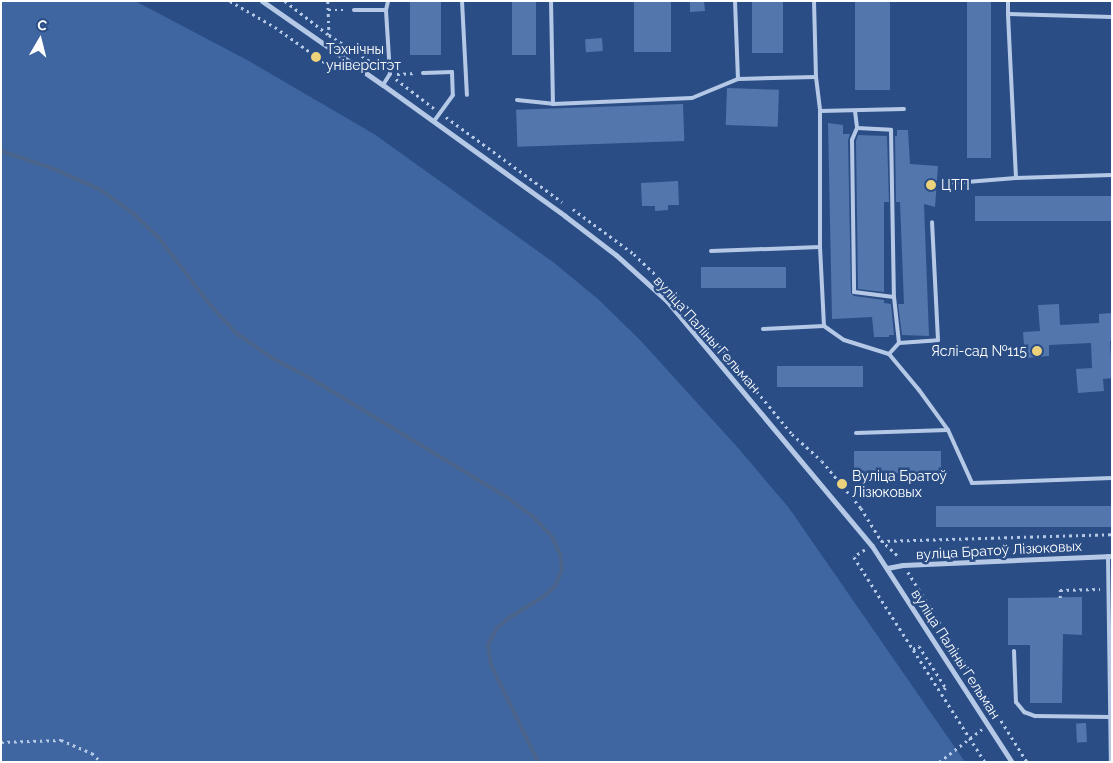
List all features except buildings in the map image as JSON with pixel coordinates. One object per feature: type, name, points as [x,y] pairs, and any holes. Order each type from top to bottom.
[{"type":"street","name":"вуліца Паліны Гельман","points":[[262,1],[434,121],[616,255],[667,301],[872,546],[1012,762]]},
{"type":"street","name":"вуліца Братоў Лізюковых","points":[[887,568],[903,565],[1110,556]]},
{"type":"lane","points":[[383,85],[390,74],[386,10],[388,1]]},
{"type":"lane","points":[[462,1],[467,95]]},
{"type":"lane","points":[[551,1],[553,104]]},
{"type":"lane","points":[[735,1],[738,79]]},
{"type":"lane","points":[[814,1],[816,77],[820,111],[820,247],[824,326]]},
{"type":"lane","points":[[1008,1],[1016,178]]},
{"type":"lane","points":[[354,10],[386,10]]},
{"type":"lane","points":[[1008,14],[1112,17]]},
{"type":"lane","points":[[423,73],[452,72],[452,95],[434,121]]},
{"type":"lane","points":[[517,100],[553,104],[692,98],[738,79],[816,77]]},
{"type":"lane","points":[[820,111],[904,109]]},
{"type":"lane","points":[[856,111],[857,128],[852,140],[854,292],[894,297]]},
{"type":"lane","points":[[857,128],[891,130],[894,297],[899,343]]},
{"type":"lane","points":[[954,183],[1016,178],[1112,175]]},
{"type":"lane","points":[[889,354],[899,343],[938,340],[932,222]]},
{"type":"lane","points":[[711,251],[820,247]]},
{"type":"lane","points":[[763,330],[824,326],[844,340],[889,354],[919,390],[948,430],[972,483],[1112,478]]},
{"type":"lane","points":[[856,433],[948,430]]},
{"type":"lane","points":[[1110,556],[1111,762]]},
{"type":"lane","points":[[1014,651],[1016,702],[1024,712],[1035,716],[1110,717]]},
{"type":"path","points":[[230,1],[275,27],[337,71]]},
{"type":"path","points":[[328,1],[329,35]]},
{"type":"path","points":[[328,10],[354,10]]},
{"type":"path","points":[[390,74],[423,73]]},
{"type":"path","points":[[822,461],[861,508],[881,540],[897,553],[1026,762]]},
{"type":"path","points":[[985,762],[854,557],[881,540],[1112,534]]},
{"type":"path","points":[[1060,598],[1060,590],[1109,589]]},
{"type":"path","points":[[912,649],[919,646],[946,688],[941,692]]},
{"type":"path","points":[[939,762],[988,725]]},
{"type":"path","points":[[1,742],[61,740],[92,753],[101,762]]},
{"type":"shaded area","points":[[1,1],[135,1],[249,61],[374,134],[553,262],[598,299],[641,341],[739,449],[789,508],[965,762],[1,762]]},
{"type":"waterway","points":[[1,151],[54,169],[101,190],[133,213],[159,238],[210,305],[236,333],[272,358],[310,378],[508,498],[533,517],[552,537],[560,554],[562,569],[556,585],[544,596],[510,617],[497,628],[488,644],[491,665],[538,762]]},
{"type":"place","name":"Тэхнічны універсітэт","points":[[316,57]]},
{"type":"place","name":"ЦТП","points":[[931,185]]},
{"type":"place","name":"Яслі-сад №115","points":[[1037,351]]},
{"type":"place","name":"Вуліца Братоў Лізюковых","points":[[842,484]]}]
